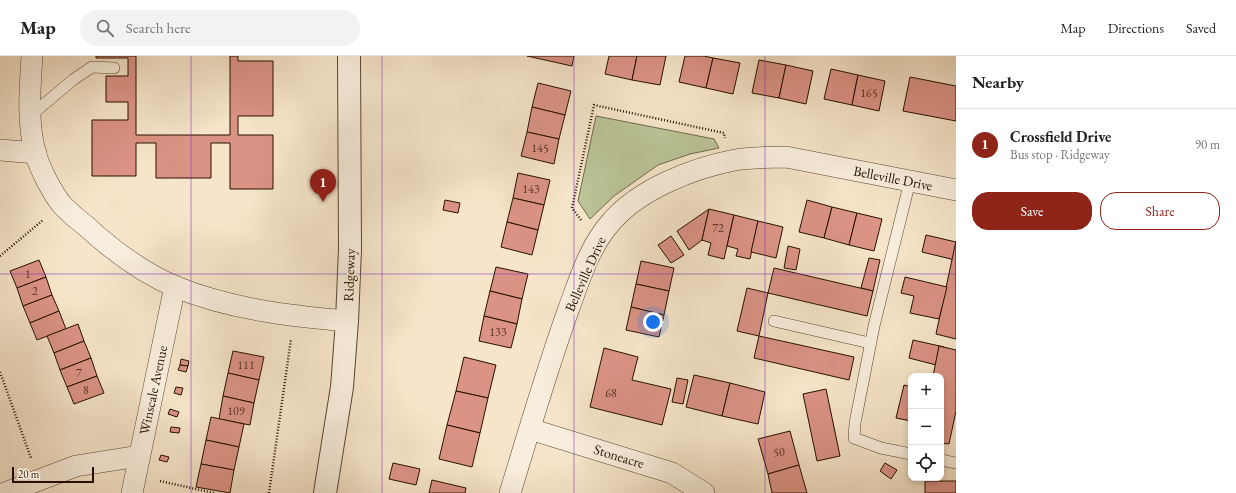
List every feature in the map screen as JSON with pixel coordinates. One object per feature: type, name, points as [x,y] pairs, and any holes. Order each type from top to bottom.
[{"type":"street","points":[[32,56],[30,116],[36,154],[46,180],[63,206],[96,235],[124,257],[152,275],[175,286],[209,299],[295,316],[347,322]]},
{"type":"street","name":"Ridgeway","points":[[325,493],[342,387],[347,322],[350,249],[349,56]]},
{"type":"street","points":[[0,150],[36,154]]},
{"type":"street","name":"Belleville Drive","points":[[510,493],[557,342],[578,282],[598,240],[612,221],[630,204],[654,189],[679,177],[709,166],[735,160],[760,157],[786,157],[956,190]]},
{"type":"street","name":"Winscale Avenue","points":[[135,475],[175,286]]},
{"type":"street","name":"Stoneacre","points":[[530,429],[672,473],[704,493]]},
{"type":"street","points":[[5,493],[76,466],[135,475]]},
{"type":"lane","points":[[30,116],[74,79],[92,67],[114,68]]},
{"type":"lane","points":[[908,453],[881,448],[854,438],[855,422],[870,343],[910,181]]},
{"type":"lane","points":[[774,322],[870,343]]},
{"type":"lane","points":[[944,461],[956,463]]},
{"type":"path","points":[[598,240],[572,208],[594,105],[724,133],[735,160]]},
{"type":"path","points":[[0,256],[44,220]]},
{"type":"path","points":[[269,493],[295,316]]},
{"type":"path","points":[[0,372],[39,480]]},
{"type":"path","points":[[135,475],[214,493]]},
{"type":"green space","points":[[596,116],[714,139],[719,148],[690,154],[658,165],[614,196],[590,219],[578,201]]},
{"type":"building","points":[[96,56],[136,56],[136,135],[230,135],[230,56],[238,56],[238,61],[273,61],[273,116],[238,116],[238,135],[273,135],[273,189],[230,189],[230,143],[211,143],[211,178],[156,178],[156,143],[136,143],[136,176],[92,176],[92,120],[128,120],[128,102],[106,102],[106,76],[128,76],[128,58],[96,58]]},
{"type":"building","points":[[527,56],[574,56],[572,66]]},
{"type":"building","points":[[609,56],[637,56],[632,80],[605,74]]},
{"type":"building","points":[[637,56],[666,56],[660,85],[632,80]]},
{"type":"building","points":[[685,56],[704,56],[713,58],[706,88],[679,82]]},
{"type":"building","points":[[713,58],[740,63],[733,94],[706,88]]},
{"type":"building","points":[[759,60],[786,65],[779,98],[752,93]]},
{"type":"building","points":[[786,65],[813,71],[806,104],[779,98]]},
{"type":"building","points":[[831,69],[858,75],[852,105],[824,99]]},
{"type":"building","points":[[858,75],[885,81],[879,111],[852,105]]},
{"type":"building","points":[[910,77],[956,86],[956,121],[903,111]]},
{"type":"building","points":[[538,83],[571,91],[565,115],[532,107]]},
{"type":"building","points":[[532,107],[565,115],[559,139],[527,132]]},
{"type":"building","points":[[527,132],[559,139],[554,164],[521,156]]},
{"type":"building","points":[[518,173],[550,180],[544,205],[513,198]]},
{"type":"building","points":[[513,198],[544,205],[538,230],[507,222]]},
{"type":"building","points":[[445,200],[460,203],[458,213],[443,210]]},
{"type":"building","points":[[807,200],[832,207],[824,238],[799,232]]},
{"type":"building","points":[[832,207],[857,213],[849,245],[824,238]]},
{"type":"building","points":[[709,209],[702,240],[689,250],[677,231]]},
{"type":"building","points":[[709,209],[734,215],[724,259],[708,255],[711,243],[702,240]]},
{"type":"building","points":[[857,213],[882,219],[874,251],[849,245]]},
{"type":"building","points":[[734,215],[758,221],[750,259],[736,256],[738,249],[727,246]]},
{"type":"building","points":[[758,221],[783,227],[776,258],[751,252]]},
{"type":"building","points":[[507,222],[538,230],[532,255],[501,247]]},
{"type":"building","points":[[926,235],[956,242],[955,260],[922,252]]},
{"type":"building","points":[[671,236],[684,255],[671,263],[658,245]]},
{"type":"building","points":[[956,241],[956,339],[936,334]]},
{"type":"building","points":[[788,246],[800,249],[796,270],[784,268]]},
{"type":"building","points":[[869,258],[880,260],[873,291],[861,288]]},
{"type":"building","points":[[39,260],[46,277],[17,288],[10,271]]},
{"type":"building","points":[[641,261],[674,268],[669,291],[636,284]]},
{"type":"building","points":[[496,267],[528,274],[522,299],[490,291]]},
{"type":"building","points":[[774,268],[873,291],[867,316],[768,293]]},
{"type":"building","points":[[46,277],[52,295],[23,306],[17,288]]},
{"type":"building","points":[[905,277],[947,287],[939,319],[910,313],[914,296],[901,293]]},
{"type":"building","points":[[636,284],[669,291],[664,315],[631,307]]},
{"type":"building","points":[[747,288],[768,293],[759,336],[737,331]]},
{"type":"building","points":[[490,291],[522,299],[517,324],[484,316]]},
{"type":"building","points":[[52,295],[59,311],[30,323],[23,306]]},
{"type":"building","points":[[631,307],[664,315],[659,337],[626,330]]},
{"type":"building","points":[[59,311],[66,329],[37,340],[30,323]]},
{"type":"building","points":[[484,316],[517,324],[511,348],[479,341]]},
{"type":"building","points":[[78,324],[84,341],[54,353],[47,336]]},
{"type":"building","points":[[759,336],[854,357],[849,380],[754,358]]},
{"type":"building","points":[[913,340],[944,347],[940,366],[909,358]]},
{"type":"building","points":[[84,341],[91,358],[60,370],[54,353]]},
{"type":"building","points":[[939,346],[956,350],[956,411],[949,444],[944,443],[944,373],[934,373]]},
{"type":"building","points":[[604,348],[638,357],[632,380],[671,389],[662,425],[590,407]]},
{"type":"building","points":[[233,351],[264,357],[259,380],[228,373]]},
{"type":"building","points":[[464,357],[496,365],[488,398],[456,391]]},
{"type":"building","points":[[91,358],[97,376],[67,387],[60,370]]},
{"type":"building","points":[[181,359],[189,361],[188,366],[180,365]]},
{"type":"building","points":[[180,365],[188,366],[186,372],[178,370]]},
{"type":"building","points":[[228,373],[259,380],[254,403],[223,396]]},
{"type":"building","points":[[694,375],[730,383],[722,416],[686,407]]},
{"type":"building","points":[[97,376],[104,393],[74,404],[67,387]]},
{"type":"building","points":[[677,378],[688,380],[683,404],[672,402]]},
{"type":"building","points":[[730,383],[765,392],[758,424],[722,416]]},
{"type":"building","points":[[904,385],[908,386],[908,420],[896,418]]},
{"type":"building","points":[[176,387],[183,388],[181,395],[174,393]]},
{"type":"building","points":[[826,389],[840,456],[817,461],[803,394]]},
{"type":"building","points":[[456,391],[488,398],[480,433],[447,425]]},
{"type":"building","points":[[223,396],[254,403],[250,425],[219,419]]},
{"type":"building","points":[[170,409],[179,412],[177,417],[168,414]]},
{"type":"building","points":[[211,417],[244,424],[239,447],[206,440]]},
{"type":"building","points":[[447,425],[480,433],[472,467],[439,459]]},
{"type":"building","points":[[171,427],[180,428],[179,433],[170,432]]},
{"type":"building","points":[[790,431],[799,465],[768,474],[758,439]]},
{"type":"building","points":[[206,440],[239,447],[234,470],[201,464]]},
{"type":"building","points":[[161,455],[169,457],[167,462],[159,460]]},
{"type":"building","points":[[393,463],[420,469],[416,485],[389,479]]},
{"type":"building","points":[[885,463],[897,470],[891,479],[880,471]]},
{"type":"building","points":[[201,464],[234,470],[230,493],[196,487]]},
{"type":"building","points":[[799,465],[807,493],[772,493],[768,474]]},
{"type":"building","points":[[432,480],[466,488],[465,493],[429,493]]},
{"type":"building","points":[[925,481],[956,481],[956,493],[925,493]]},
{"type":"place","name":"Crossfield Drive","points":[[323,202]]}]
